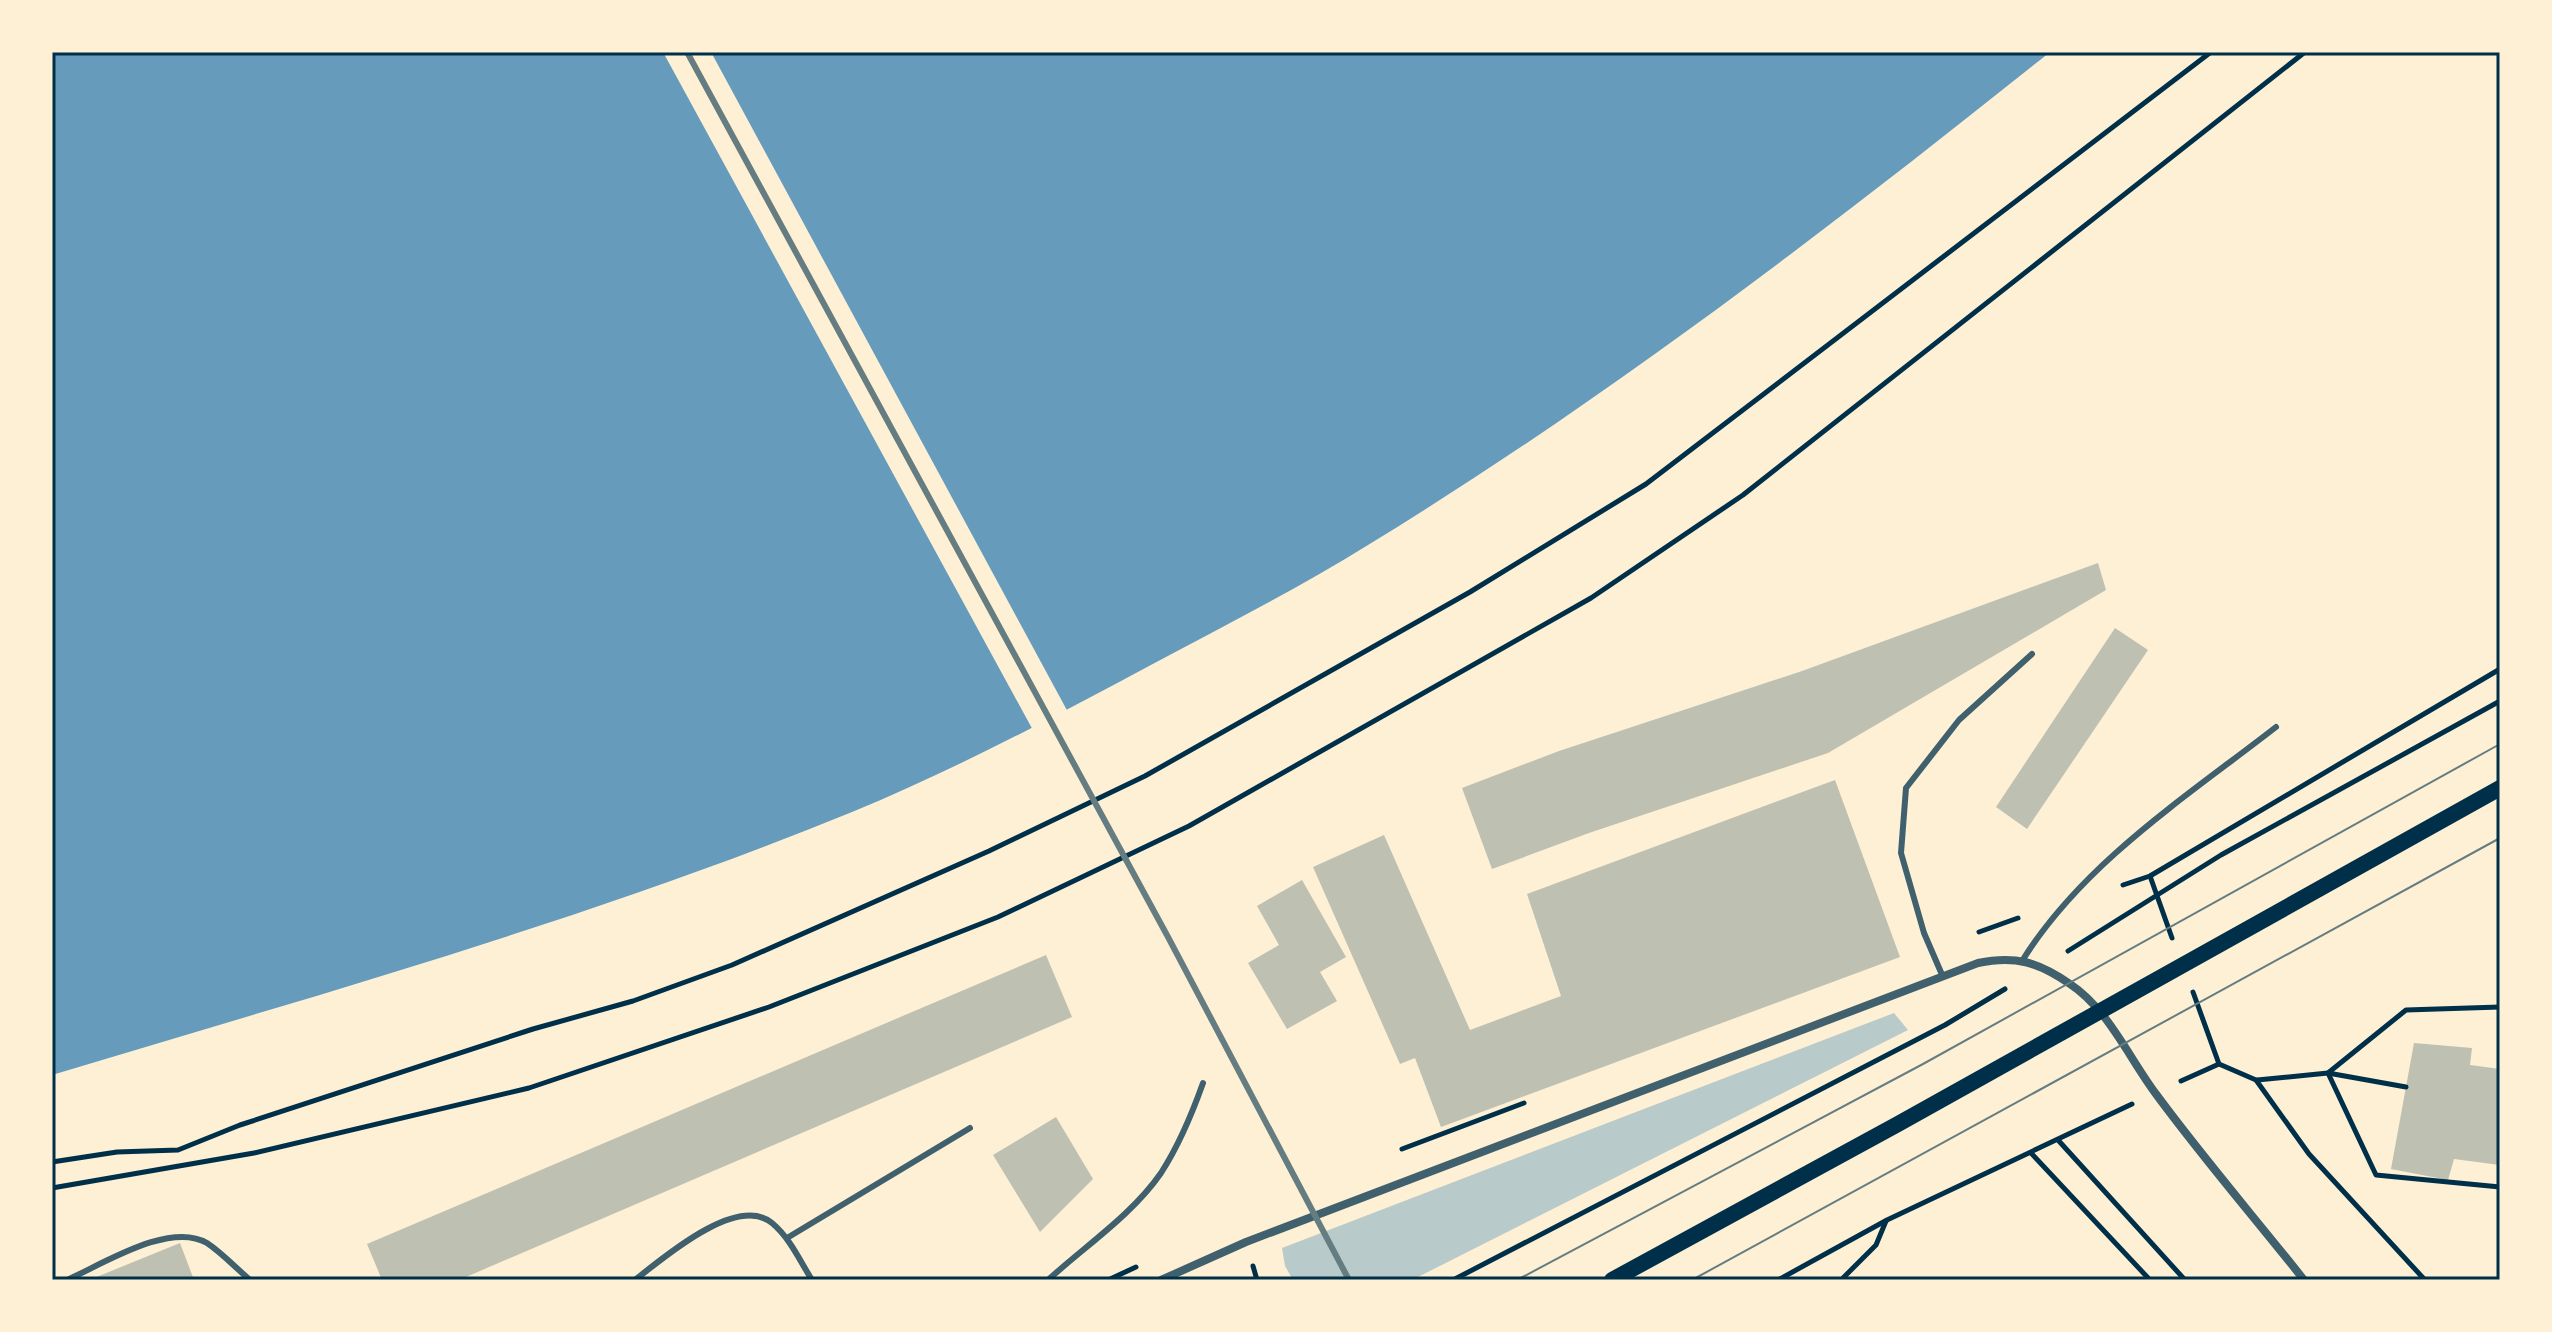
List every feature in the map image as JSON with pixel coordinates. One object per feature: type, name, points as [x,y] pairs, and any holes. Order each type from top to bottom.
[{"type":"main road","points":[[1612,1280],[2182,967],[2500,788]]},
{"type":"street","points":[[1161,1280],[1246,1242],[1978,963],[2002,958],[2041,967],[2069,983],[2100,1012],[2155,1093],[2304,1280]]},
{"type":"lane","points":[[1943,977],[1924,933],[1901,853],[1906,788],[1959,720],[2032,654]]},
{"type":"lane","points":[[2022,961],[2042,929],[2109,858],[2276,727]]},
{"type":"lane","points":[[1048,1280],[1130,1207],[1159,1175],[1189,1122],[1203,1083]]},
{"type":"lane","points":[[787,1238],[970,1128]]},
{"type":"lane","points":[[635,1280],[716,1223],[744,1215],[770,1220],[787,1238],[812,1280]]},
{"type":"lane","points":[[67,1280],[160,1238],[185,1235],[207,1243],[250,1280]]},
{"type":"path","points":[[52,1162],[117,1152],[178,1150],[240,1125],[459,1053],[633,1001],[732,965],[989,851],[1145,776],[1470,592],[1646,484],[2211,52]]},
{"type":"path","points":[[52,1188],[254,1153],[529,1088],[769,1007],[998,917],[1189,826],[1591,598],[1743,495],[2305,52]]},
{"type":"path","points":[[2406,1087],[2328,1073],[2256,1080],[2219,1064],[2150,876],[2500,669]]},
{"type":"path","points":[[2328,1073],[2406,1010],[2500,1007]]},
{"type":"path","points":[[1778,1280],[1887,1220],[2219,1064]]},
{"type":"path","points":[[2328,1073],[2376,1175],[2500,1187]]},
{"type":"path","points":[[2256,1080],[2309,1154],[2425,1280]]},
{"type":"path","points":[[2058,1140],[2185,1280]]},
{"type":"path","points":[[2031,1153],[2150,1280]]},
{"type":"path","points":[[1841,1280],[1876,1245],[1887,1220]]},
{"type":"shaded area","points":[[1894,1013],[1908,1030],[1412,1280],[1293,1280],[1285,1266],[1282,1248]]},
{"type":"water","points":[[52,52],[2050,52],[1801,246],[1545,431],[1314,577],[1039,724],[928,779],[852,812],[655,886],[455,953],[52,1075]]},
{"type":"pier","points":[[663,52],[711,52],[1069,714],[1034,732]]},
{"type":"building","points":[[2098,563],[2106,590],[1828,753],[1492,869],[1462,788],[1559,751],[1802,671]]},
{"type":"building","points":[[2115,628],[2148,650],[2027,829],[1996,807]]},
{"type":"building","points":[[1835,780],[1900,957],[1441,1127],[1415,1058],[1400,1064],[1313,867],[1384,835],[1470,1030],[1561,996],[1527,894]]},
{"type":"building","points":[[1302,880],[1346,957],[1320,972],[1337,1001],[1287,1029],[1248,963],[1279,945],[1257,906]]},
{"type":"building","points":[[1046,955],[1072,1017],[459,1280],[382,1280],[367,1244]]},
{"type":"building","points":[[2414,1043],[2472,1048],[2470,1065],[2500,1069],[2500,1165],[2454,1159],[2448,1180],[2391,1169]]},
{"type":"building","points":[[1056,1117],[1093,1179],[1040,1232],[993,1155]]},
{"type":"building","points":[[180,1243],[194,1280],[94,1278]]},
{"type":"tram line","points":[[1517,1280],[1923,1064],[2500,744]]},
{"type":"tram line","points":[[1692,1280],[2500,838]]},
{"type":"railway","points":[[687,52],[1168,937],[1349,1280]]}]
